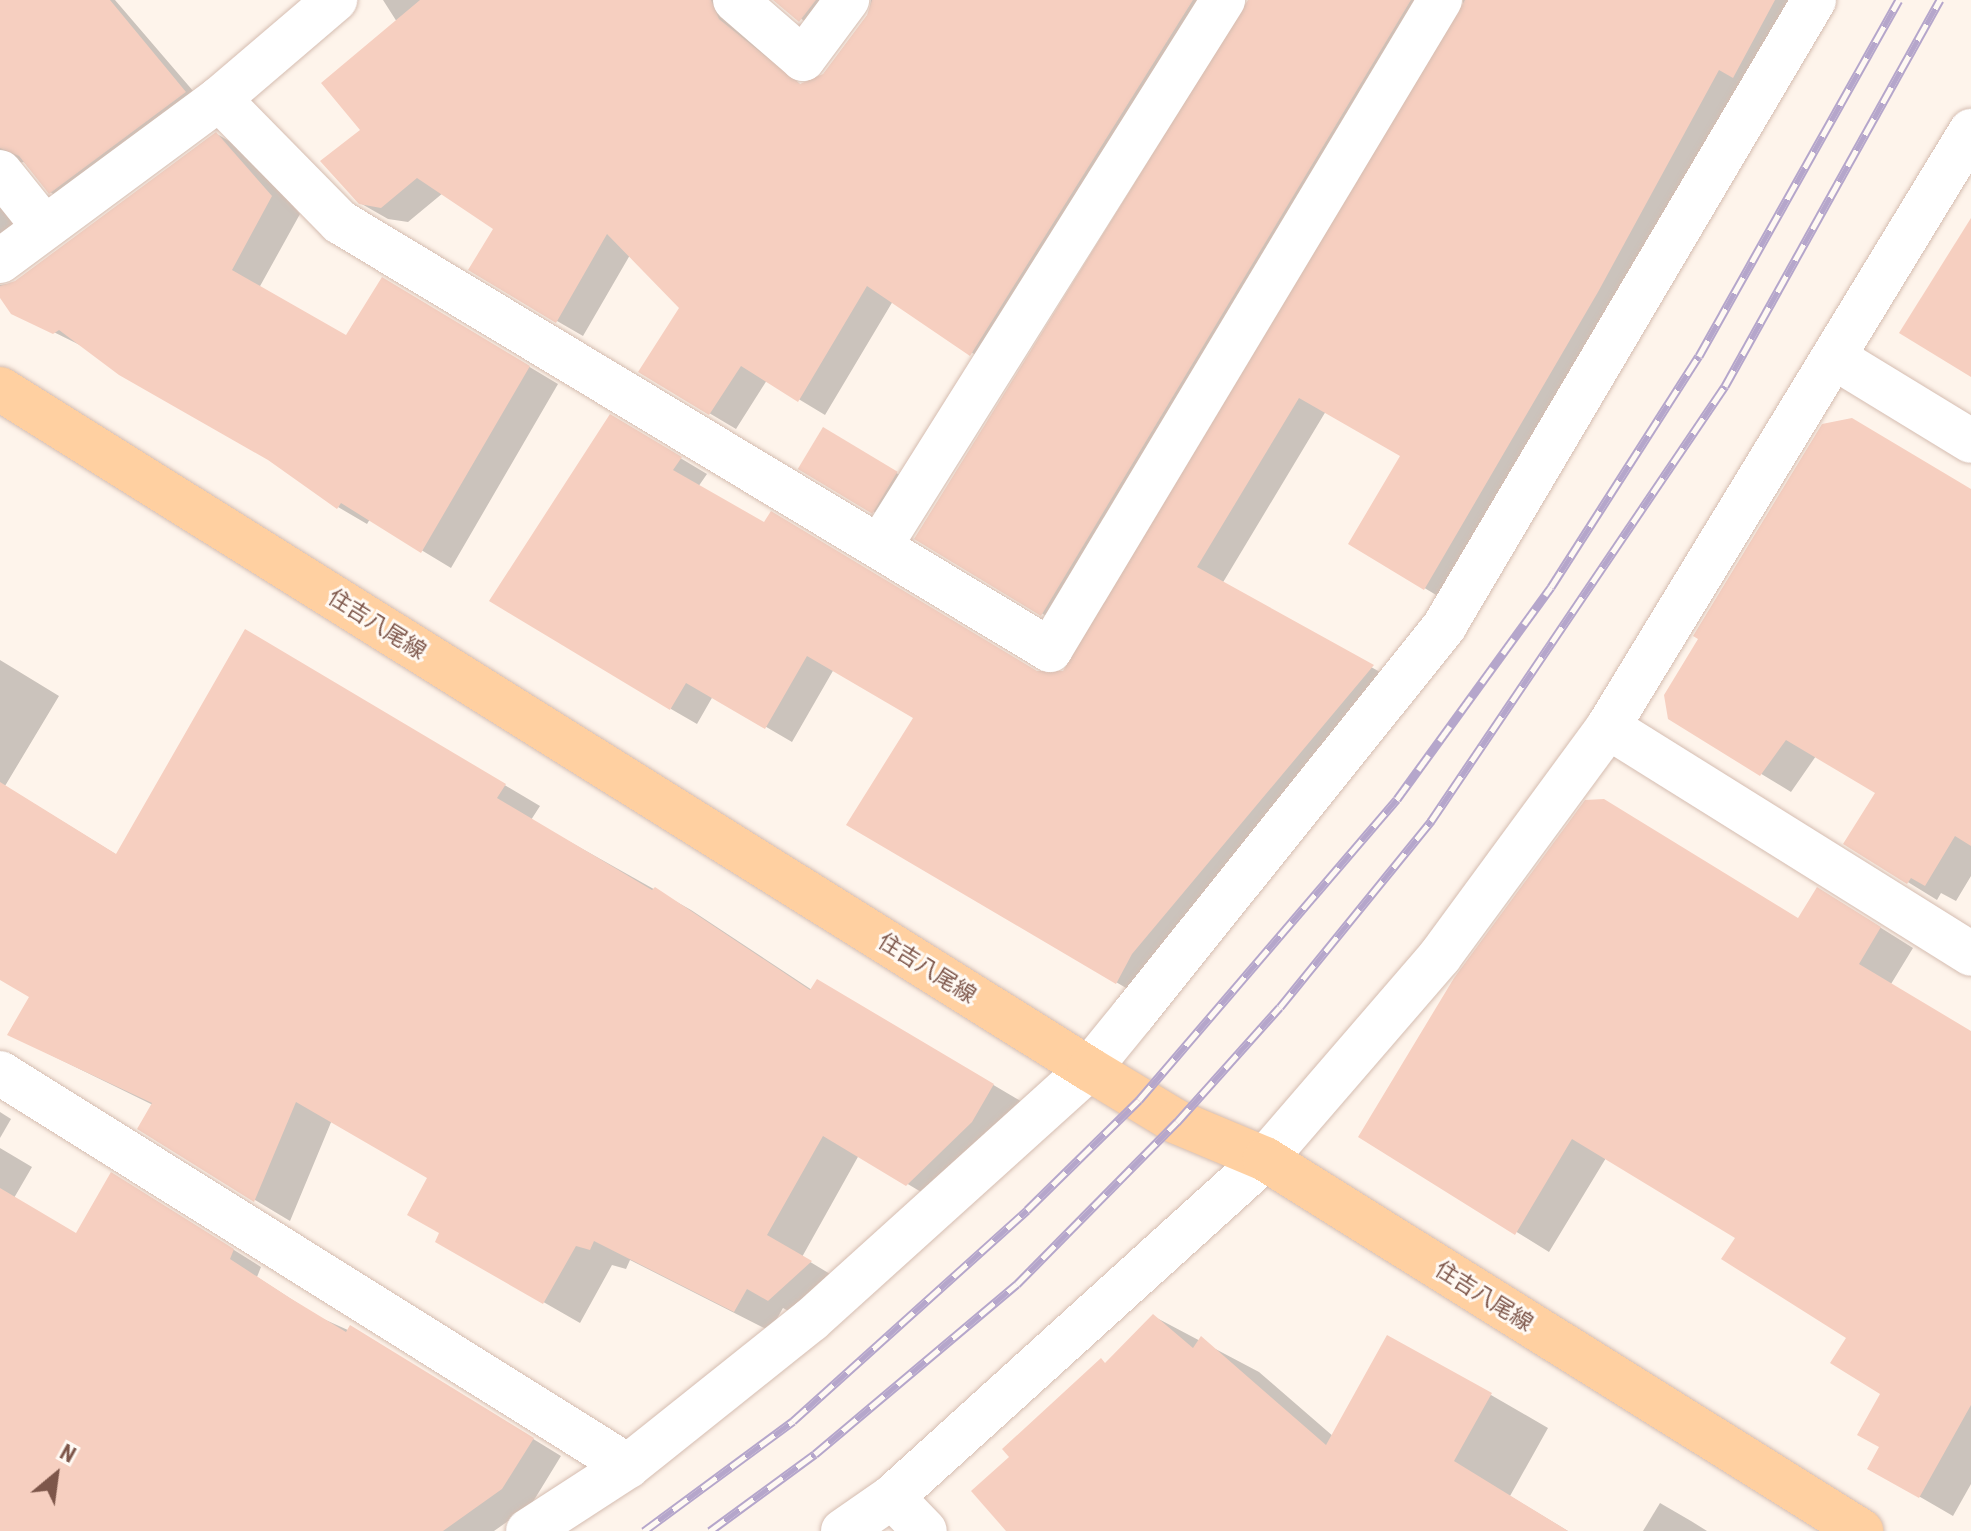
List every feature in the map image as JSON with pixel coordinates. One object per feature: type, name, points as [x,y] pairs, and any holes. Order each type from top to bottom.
[{"type":"main road","name":"住吉八尾線","points":[[0,389],[1089,1069],[1177,1122],[1265,1159],[1861,1531]]},
{"type":"street","points":[[0,261],[219,99],[335,0]]},
{"type":"street","points":[[735,0],[803,59],[847,0]]},
{"type":"street","points":[[880,546],[1223,0]]},
{"type":"street","points":[[219,99],[340,222],[1050,650],[1440,0]]},
{"type":"street","points":[[528,1531],[628,1466],[811,1320],[1089,1069],[1445,625],[1814,0]]},
{"type":"street","points":[[843,1531],[892,1497],[1265,1159],[1440,956],[1608,727],[1971,131]]},
{"type":"street","points":[[0,172],[44,227]]},
{"type":"street","points":[[1835,358],[1971,441]]},
{"type":"street","points":[[1608,727],[1971,954]]},
{"type":"street","points":[[0,1073],[628,1466]]},
{"type":"street","points":[[892,1497],[925,1531]]},
{"type":"building","points":[[0,0],[110,0],[186,92],[49,194],[19,156],[0,148]]},
{"type":"building","points":[[420,0],[711,0],[719,19],[800,84],[823,74],[867,15],[872,0],[1193,0],[970,356],[867,286],[798,402],[741,366],[709,415],[638,372],[679,308],[607,234],[556,323],[468,270],[493,229],[417,178],[381,208],[359,204],[320,161],[360,130],[321,83]]},
{"type":"building","points":[[773,0],[816,0],[799,22]]},
{"type":"building","points":[[1248,0],[1411,0],[1041,616],[914,539]]},
{"type":"building","points":[[1465,0],[1775,0],[1733,78],[1719,70],[1598,292],[1424,590],[1348,544],[1400,456],[1299,398],[1197,567],[1374,665],[1132,954],[1116,984],[846,825],[913,718],[807,656],[765,729],[686,683],[670,710],[489,601],[610,414],[682,457],[673,470],[764,522],[771,511],[1037,671],[1063,671]]},
{"type":"building","points":[[216,132],[272,196],[232,270],[346,335],[382,277],[530,366],[421,553],[341,503],[337,509],[268,460],[119,375],[59,330],[53,334],[11,314],[0,298],[0,286],[15,281]]},
{"type":"building","points":[[1971,218],[1971,377],[1899,333]]},
{"type":"building","points":[[1852,418],[1971,489],[1971,846],[1955,836],[1925,886],[1911,878],[1907,884],[1843,844],[1875,793],[1786,740],[1760,776],[1668,719],[1664,695],[1698,639],[1693,636],[1822,424]]},
{"type":"building","points":[[823,427],[898,472],[872,514],[798,469]]},
{"type":"building","points":[[245,629],[506,784],[497,798],[652,890],[655,887],[810,990],[817,979],[994,1084],[972,1122],[906,1186],[823,1136],[767,1235],[812,1261],[768,1301],[747,1289],[734,1312],[594,1241],[590,1250],[576,1246],[543,1304],[435,1242],[439,1233],[407,1215],[427,1178],[296,1102],[254,1202],[137,1129],[152,1103],[7,1035],[29,997],[0,980],[0,782],[116,854]]},
{"type":"building","points":[[1604,799],[1798,918],[1817,887],[1881,927],[1859,964],[1971,1031],[1971,1405],[1919,1498],[1867,1469],[1879,1447],[1857,1435],[1880,1394],[1830,1363],[1846,1338],[1721,1259],[1735,1238],[1572,1139],[1515,1235],[1358,1137],[1454,978],[1585,800]]},
{"type":"building","points":[[111,1172],[234,1249],[230,1259],[290,1298],[346,1332],[350,1325],[534,1438],[502,1489],[443,1531],[0,1531],[0,1188],[76,1233]]},
{"type":"building","points":[[1153,1314],[1193,1348],[1201,1336],[1326,1445],[1387,1335],[1492,1393],[1454,1461],[1568,1531],[1006,1531],[971,1491],[1009,1457],[1002,1449],[1101,1358],[1105,1363]]},
{"type":"railway","points":[[644,1531],[793,1421],[1027,1210],[1139,1100],[1397,799],[1551,587],[1699,356],[1899,0]]},
{"type":"railway","points":[[710,1531],[815,1454],[1017,1284],[1177,1122],[1280,1007],[1431,821],[1725,386],[1940,0]]}]
